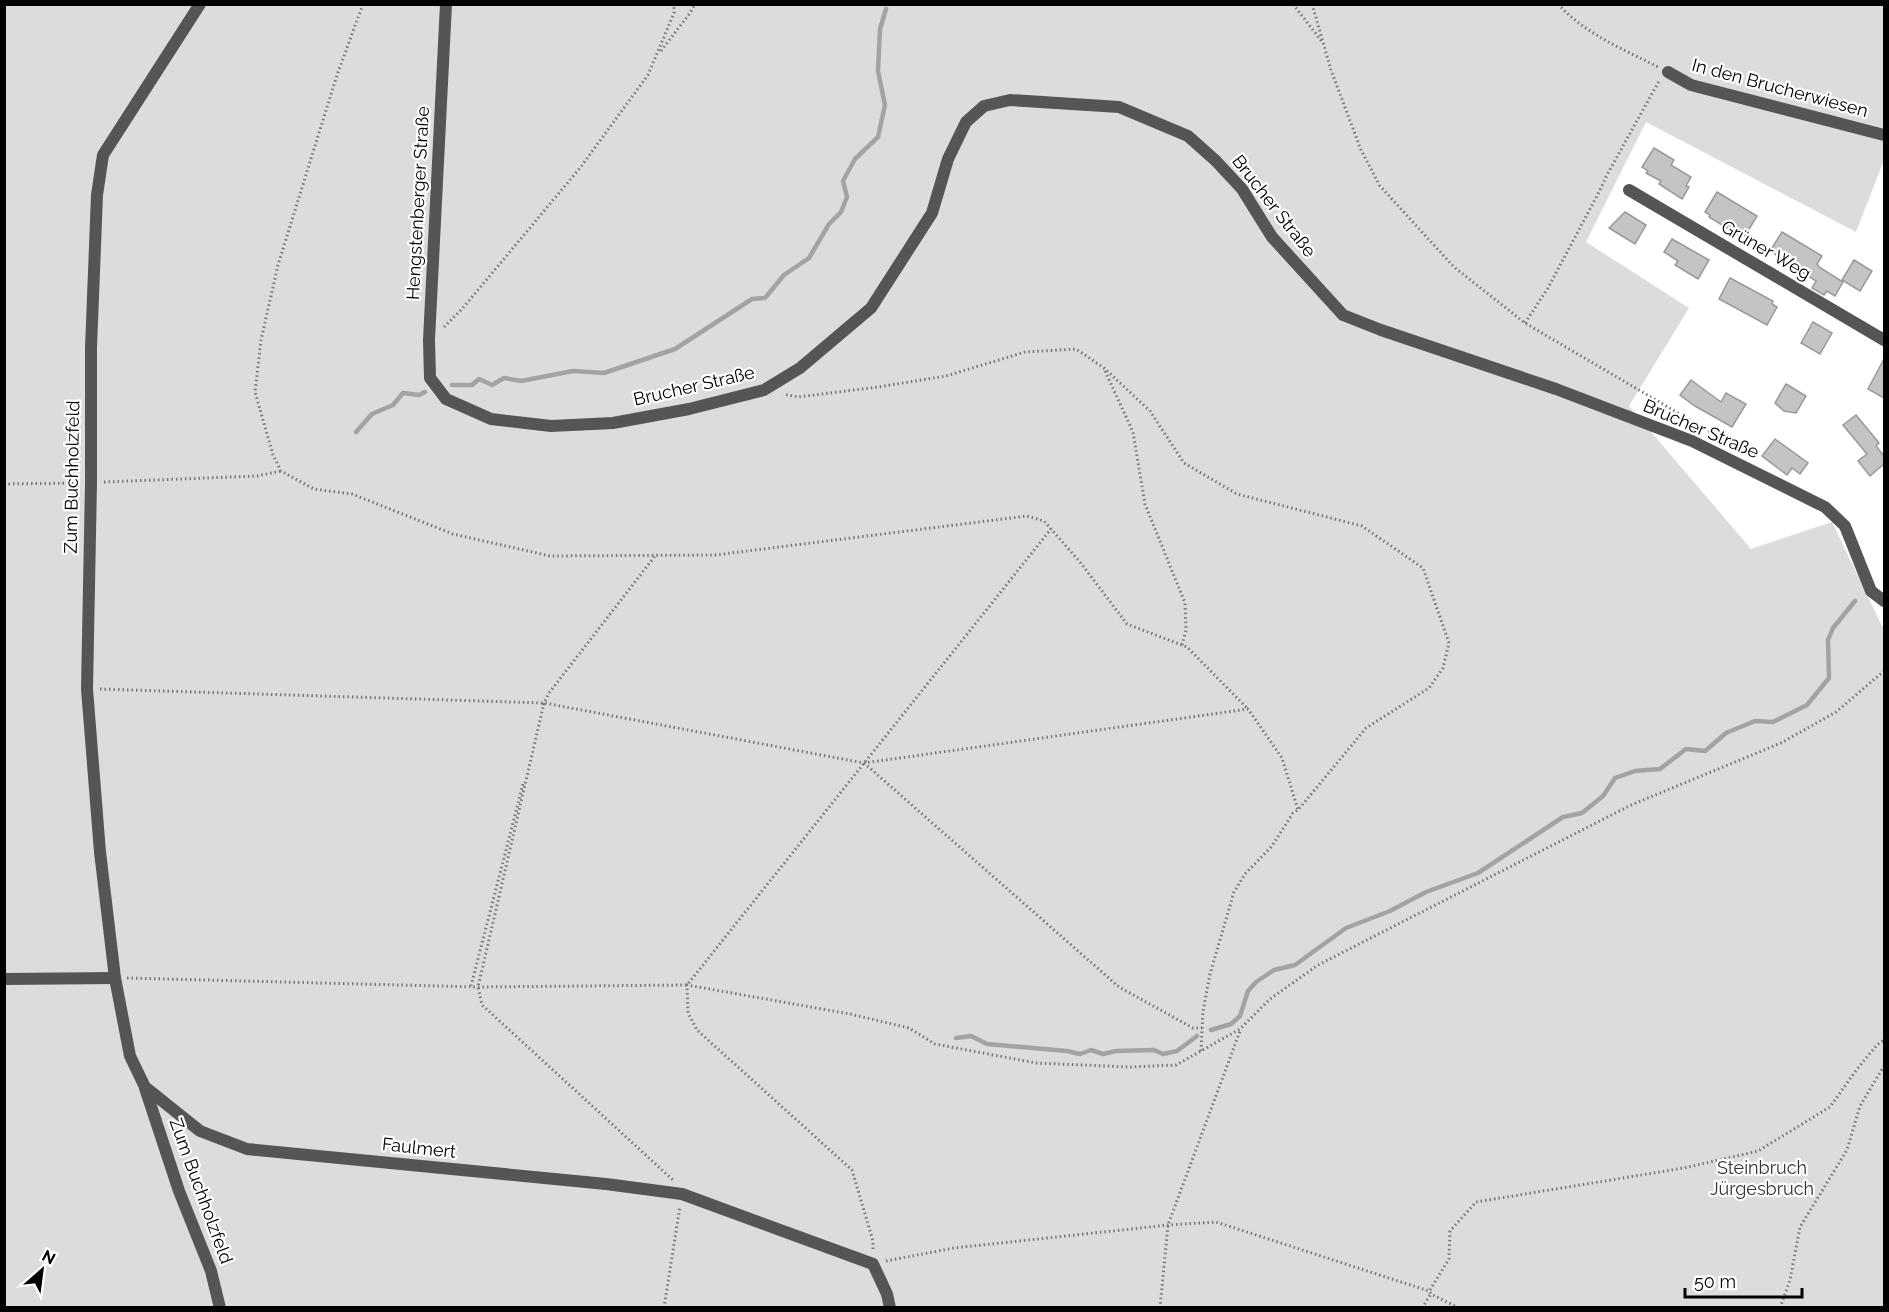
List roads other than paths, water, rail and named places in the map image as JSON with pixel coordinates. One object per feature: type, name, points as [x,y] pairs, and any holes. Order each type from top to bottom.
[{"type":"street","name":"Zum Buchholzfeld","points":[[115,978],[100,852],[87,689],[91,348],[97,195],[103,155],[200,4]]},
{"type":"street","name":"Hengstenberger Straße","points":[[446,4],[429,340],[430,378],[446,399]]},
{"type":"street","name":"In den Brucherwiesen","points":[[1668,72],[1691,85],[1884,135]]},
{"type":"street","name":"Brucher Straße","points":[[446,399],[491,419],[551,426],[613,423],[689,409],[764,390],[800,368],[871,308],[932,213],[948,159],[966,122],[984,106],[1011,100],[1119,107],[1188,136],[1216,160],[1242,189],[1272,237],[1343,315],[1556,389],[1692,441],[1825,507],[1845,526],[1870,591],[1884,601]]},
{"type":"street","name":"Grüner Weg","points":[[1629,190],[1884,340]]},
{"type":"street","points":[[4,979],[115,978]]},
{"type":"street","name":"Faulmert","points":[[115,978],[130,1056],[145,1087],[200,1131],[247,1149],[606,1184],[682,1194],[873,1264],[887,1294],[890,1308]]},
{"type":"street","name":"Zum Buchholzfeld","points":[[145,1087],[179,1191],[212,1271],[220,1308]]},
{"type":"waterway","points":[[452,385],[472,385],[479,379],[492,385],[504,378],[521,381],[573,371],[604,373],[675,349],[752,299],[765,298],[784,275],[809,258],[829,224],[841,212],[847,197],[843,181],[855,159],[878,137],[885,105],[878,71],[880,29],[886,9]]},
{"type":"waterway","points":[[356,432],[372,414],[393,405],[403,393],[419,395],[425,392]]},
{"type":"waterway","points":[[1211,1030],[1231,1024],[1240,1016],[1248,991],[1256,982],[1274,970],[1295,965],[1346,928],[1390,911],[1426,892],[1478,873],[1563,817],[1582,813],[1603,796],[1615,778],[1635,771],[1660,769],[1686,749],[1705,751],[1726,733],[1755,721],[1773,722],[1807,705],[1829,678],[1828,640],[1833,628],[1855,601]]},
{"type":"waterway","points":[[956,1038],[971,1036],[987,1044],[1080,1054],[1091,1050],[1103,1054],[1116,1051],[1154,1050],[1163,1054],[1177,1051],[1197,1036]]},
{"type":"park label","name":"Steinbruch Jürgesbruch","points":[[1762,1178]]}]
